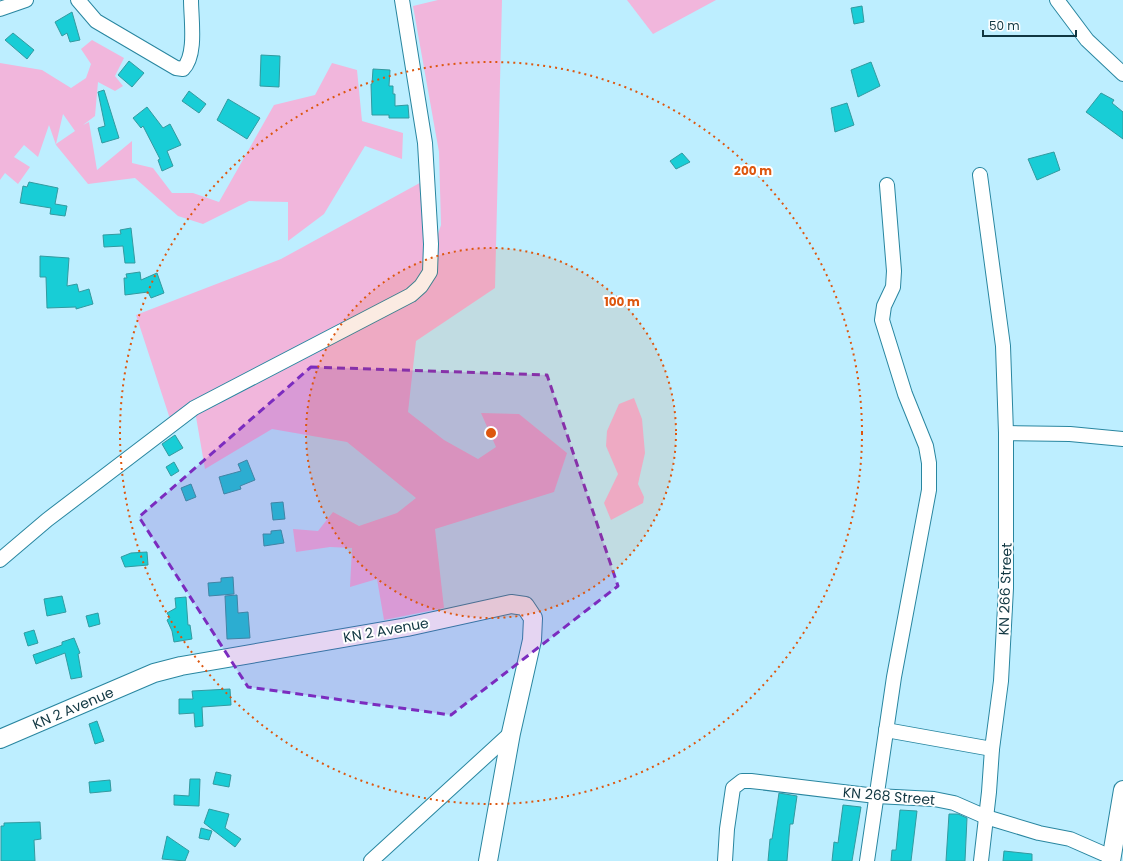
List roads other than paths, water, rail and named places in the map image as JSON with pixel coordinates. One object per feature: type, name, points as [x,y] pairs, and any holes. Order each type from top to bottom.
[{"type":"main road","name":"KN 2 Avenue","points":[[0,739],[154,673],[181,666],[407,627],[512,604],[525,606],[533,618],[532,640],[511,734],[488,861]]},
{"type":"main road","points":[[1111,859],[1123,790]]},
{"type":"street","points":[[0,9],[26,0]]},
{"type":"street","points":[[78,0],[96,22],[176,68],[184,69],[192,54],[191,0]]},
{"type":"street","points":[[0,560],[47,520],[194,408],[411,295],[421,286],[430,272],[431,244],[425,143],[402,0]]},
{"type":"street","points":[[1057,0],[1087,40],[1123,74]]},
{"type":"street","name":"KN 266 Street","points":[[980,175],[1003,346],[1006,433],[1006,588],[1001,681],[992,750],[982,861]]},
{"type":"street","points":[[867,861],[886,730],[929,490],[929,464],[926,446],[905,394],[882,320],[884,306],[893,287],[894,271],[887,185]]},
{"type":"street","points":[[1006,433],[1070,434],[1123,439]]},
{"type":"street","points":[[886,730],[992,750]]},
{"type":"street","points":[[371,861],[511,734]]},
{"type":"street","name":"KN 268 Street","points":[[725,861],[726,829],[733,788],[742,781],[876,796],[934,799],[954,803],[986,817],[1039,833],[1070,839],[1111,859]]}]
